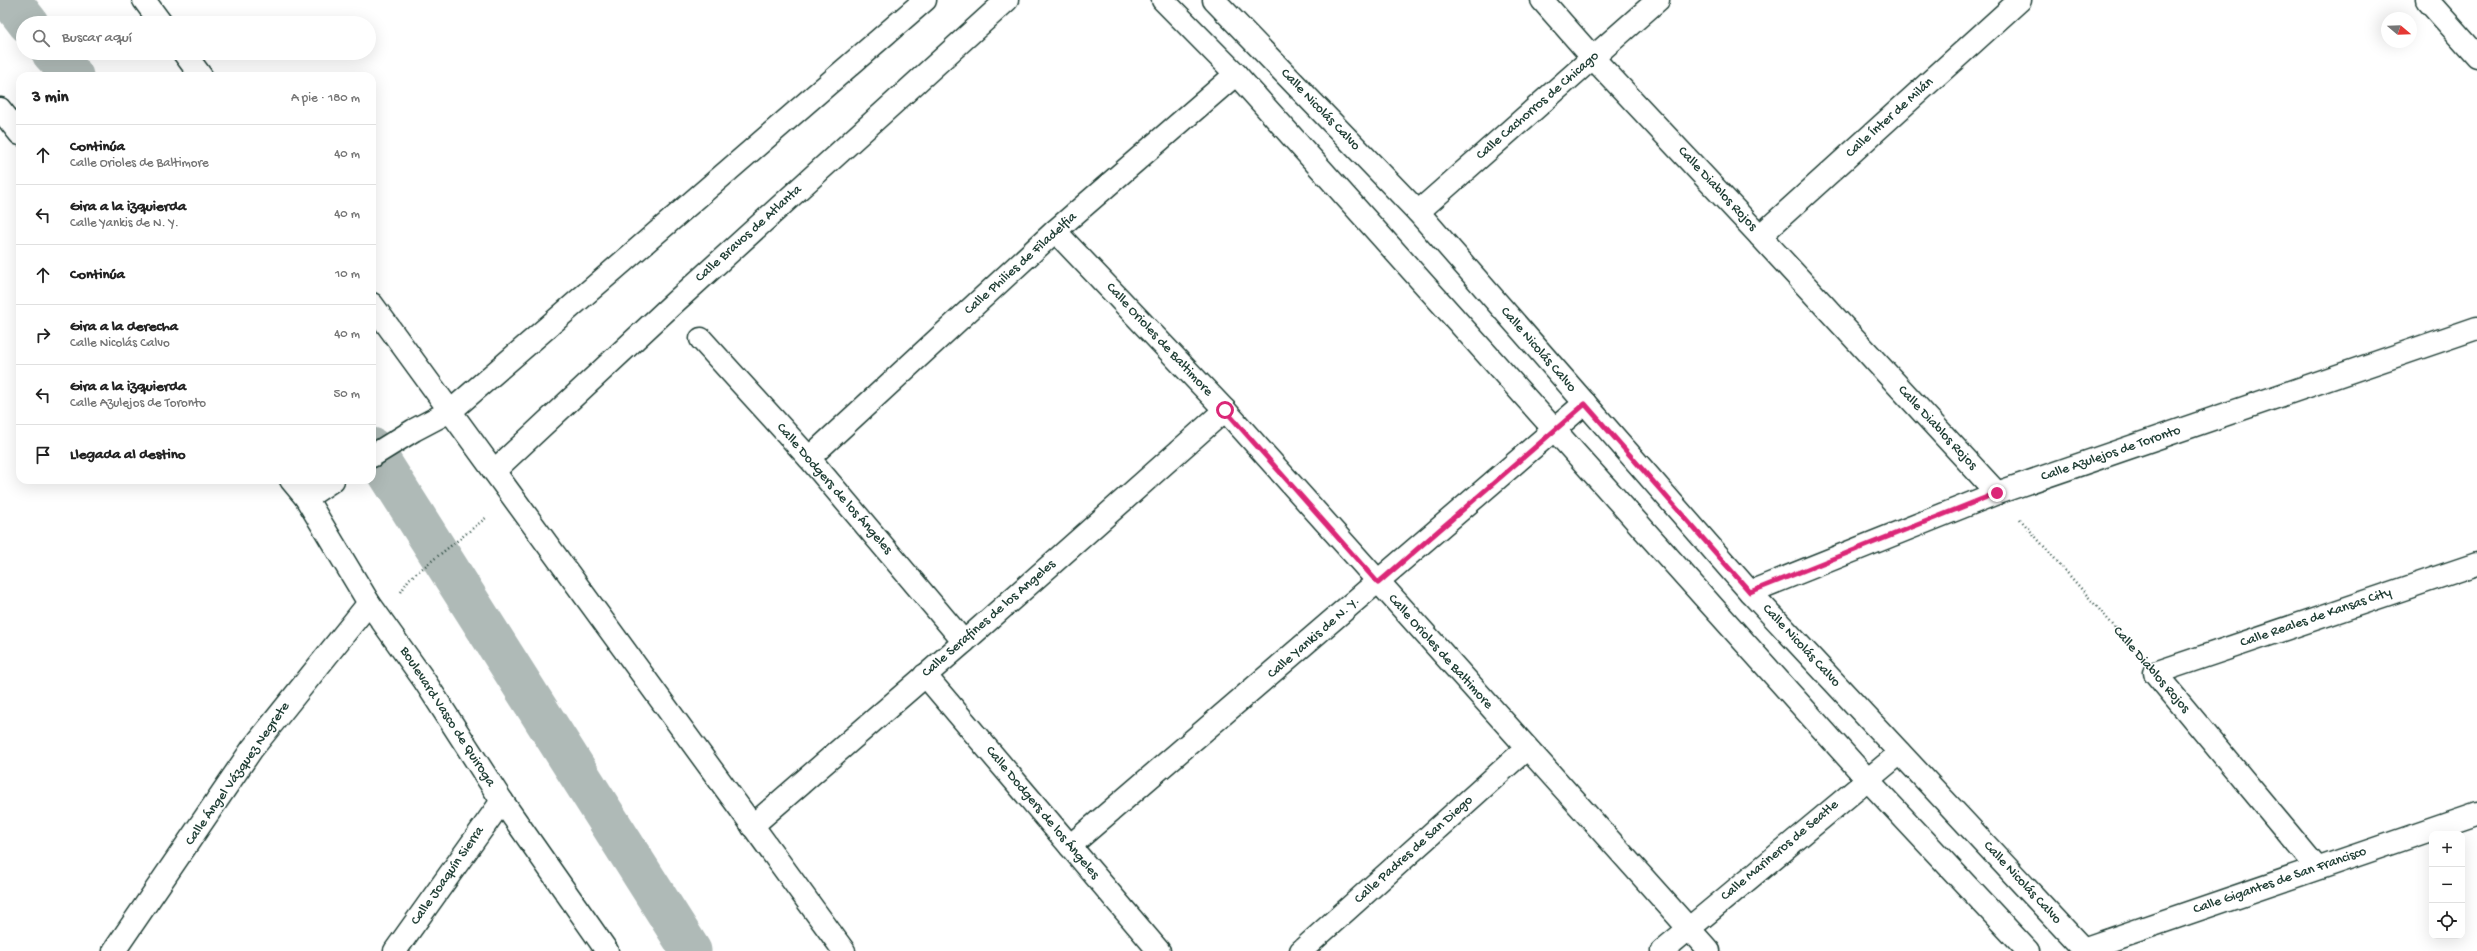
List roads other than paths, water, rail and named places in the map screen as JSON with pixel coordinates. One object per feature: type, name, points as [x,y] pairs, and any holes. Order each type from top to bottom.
[{"type":"street","points":[[144,0],[156,16]]},
{"type":"street","points":[[376,454],[414,430],[452,410],[925,0]]},
{"type":"street","name":"Calle Bravos de Atlanta","points":[[494,471],[675,302],[1007,0]]},
{"type":"street","points":[[1163,0],[1236,74],[1867,778],[2028,951]]},
{"type":"street","name":"Calle Nicolás Calvo","points":[[1214,0],[1418,212],[1750,592],[2084,950]]},
{"type":"street","name":"Calle Diablos Rojos","points":[[1542,0],[1593,58],[1760,236],[1997,493]]},
{"type":"street","name":"Calle Cachorros de Chicago","points":[[1418,212],[1658,0]]},
{"type":"street","name":"Calle Ínter de Milán","points":[[1760,236],[2020,0]]},
{"type":"street","points":[[2427,0],[2477,56]]},
{"type":"street","points":[[189,60],[198,72]]},
{"type":"street","name":"Calle Philies de Filadelfia","points":[[809,458],[1055,231],[1236,74]]},
{"type":"street","points":[[0,109],[16,129]]},
{"type":"street","name":"Calle Orioles de Baltimore","points":[[1055,231],[1225,410],[1378,583],[1709,951]]},
{"type":"street","points":[[376,309],[452,410],[494,471],[844,951]]},
{"type":"street","name":"Calle Azulejos de Toronto","points":[[1750,592],[1997,493],[2477,328]]},
{"type":"street","name":"Calle Dodgers de los Ángeles","points":[[701,339],[809,458],[964,642]]},
{"type":"street","name":"Calle Yankis de N. Y.","points":[[1070,846],[1585,404]]},
{"type":"street","name":"Calle Serafines de los Angeles","points":[[752,826],[964,642],[1225,410]]},
{"type":"street","name":"Boulevard Vasco de Quiroga","points":[[294,484],[306,498],[369,603],[424,680],[502,801],[607,951]]},
{"type":"street","points":[[306,498],[327,484]]},
{"type":"street","name":"Calle Reales de Kansas City","points":[[2155,673],[2477,564]]},
{"type":"street","name":"Calle Ángel Vázquez Negrete","points":[[114,951],[252,749],[369,603]]},
{"type":"street","name":"Calle Diablos Rojos","points":[[2155,673],[2317,868]]},
{"type":"street","name":"Calle Dodgers de los Ángeles","points":[[925,675],[1159,951]]},
{"type":"street","name":"Calle Padres de San Diego","points":[[1301,951],[1527,748]]},
{"type":"street","name":"Calle Marineros de Seatle","points":[[1662,951],[1867,778],[1900,753]]},
{"type":"street","name":"Calle Joaquín Sierra","points":[[395,951],[502,801]]},
{"type":"street","name":"Calle Gigantes de San Francisco","points":[[2084,950],[2317,868],[2477,814]]},
{"type":"waterway","points":[[10,0],[23,16]]},
{"type":"waterway","points":[[58,60],[69,72]]},
{"type":"waterway","points":[[376,454],[691,951]]}]
